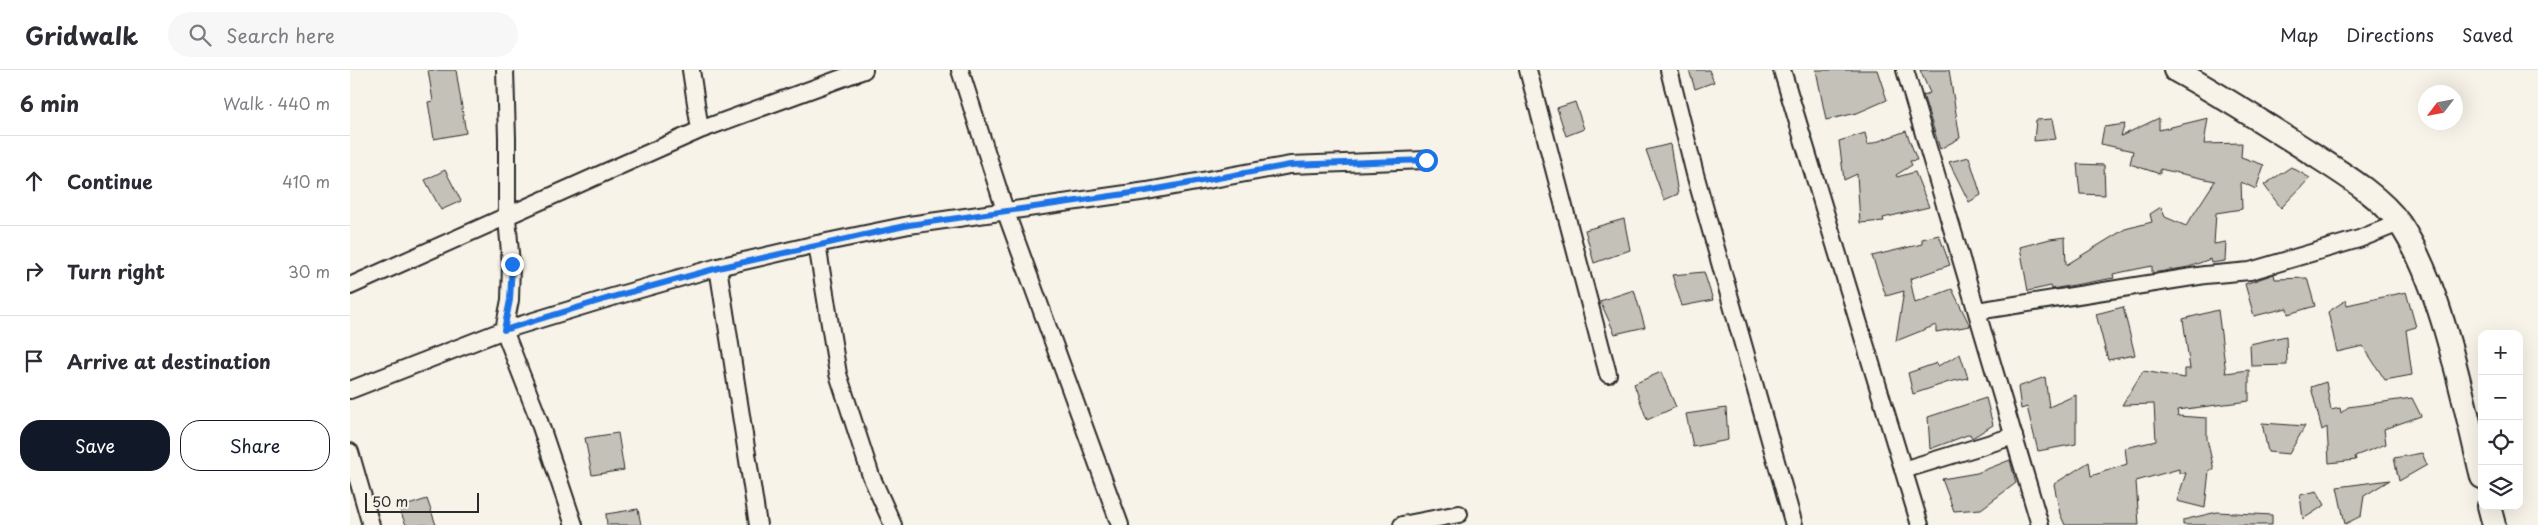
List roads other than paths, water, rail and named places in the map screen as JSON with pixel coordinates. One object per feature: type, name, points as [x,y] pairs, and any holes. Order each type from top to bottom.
[{"type":"main road","points":[[2175,70],[2209,89],[2338,170],[2378,202],[2399,223],[2418,256],[2437,307],[2479,465]]},
{"type":"main road","points":[[2490,510],[2494,525]]},
{"type":"street","points":[[505,70],[507,138],[506,218],[512,264],[510,300],[504,330],[537,415],[574,525]]},
{"type":"street","points":[[691,70],[700,130]]},
{"type":"street","points":[[350,286],[700,130],[864,70]]},
{"type":"street","points":[[960,70],[1005,210],[1120,525]]},
{"type":"street","points":[[1528,70],[1608,374]]},
{"type":"street","points":[[1669,70],[1697,183],[1794,525]]},
{"type":"street","points":[[1782,70],[1920,525]]},
{"type":"street","points":[[1905,70],[2040,525]]},
{"type":"street","points":[[350,390],[504,330],[609,298],[718,268],[817,244],[909,225],[1146,191],[1290,165],[1426,160]]},
{"type":"street","points":[[1977,311],[2205,275],[2250,271],[2360,239],[2399,223]]},
{"type":"street","points":[[817,244],[838,374],[871,476],[894,525]]},
{"type":"street","points":[[718,268],[758,525]]},
{"type":"street","points":[[1903,470],[2014,436]]},
{"type":"street","points":[[350,452],[371,525]]},
{"type":"street","points":[[1402,525],[1460,514]]}]
